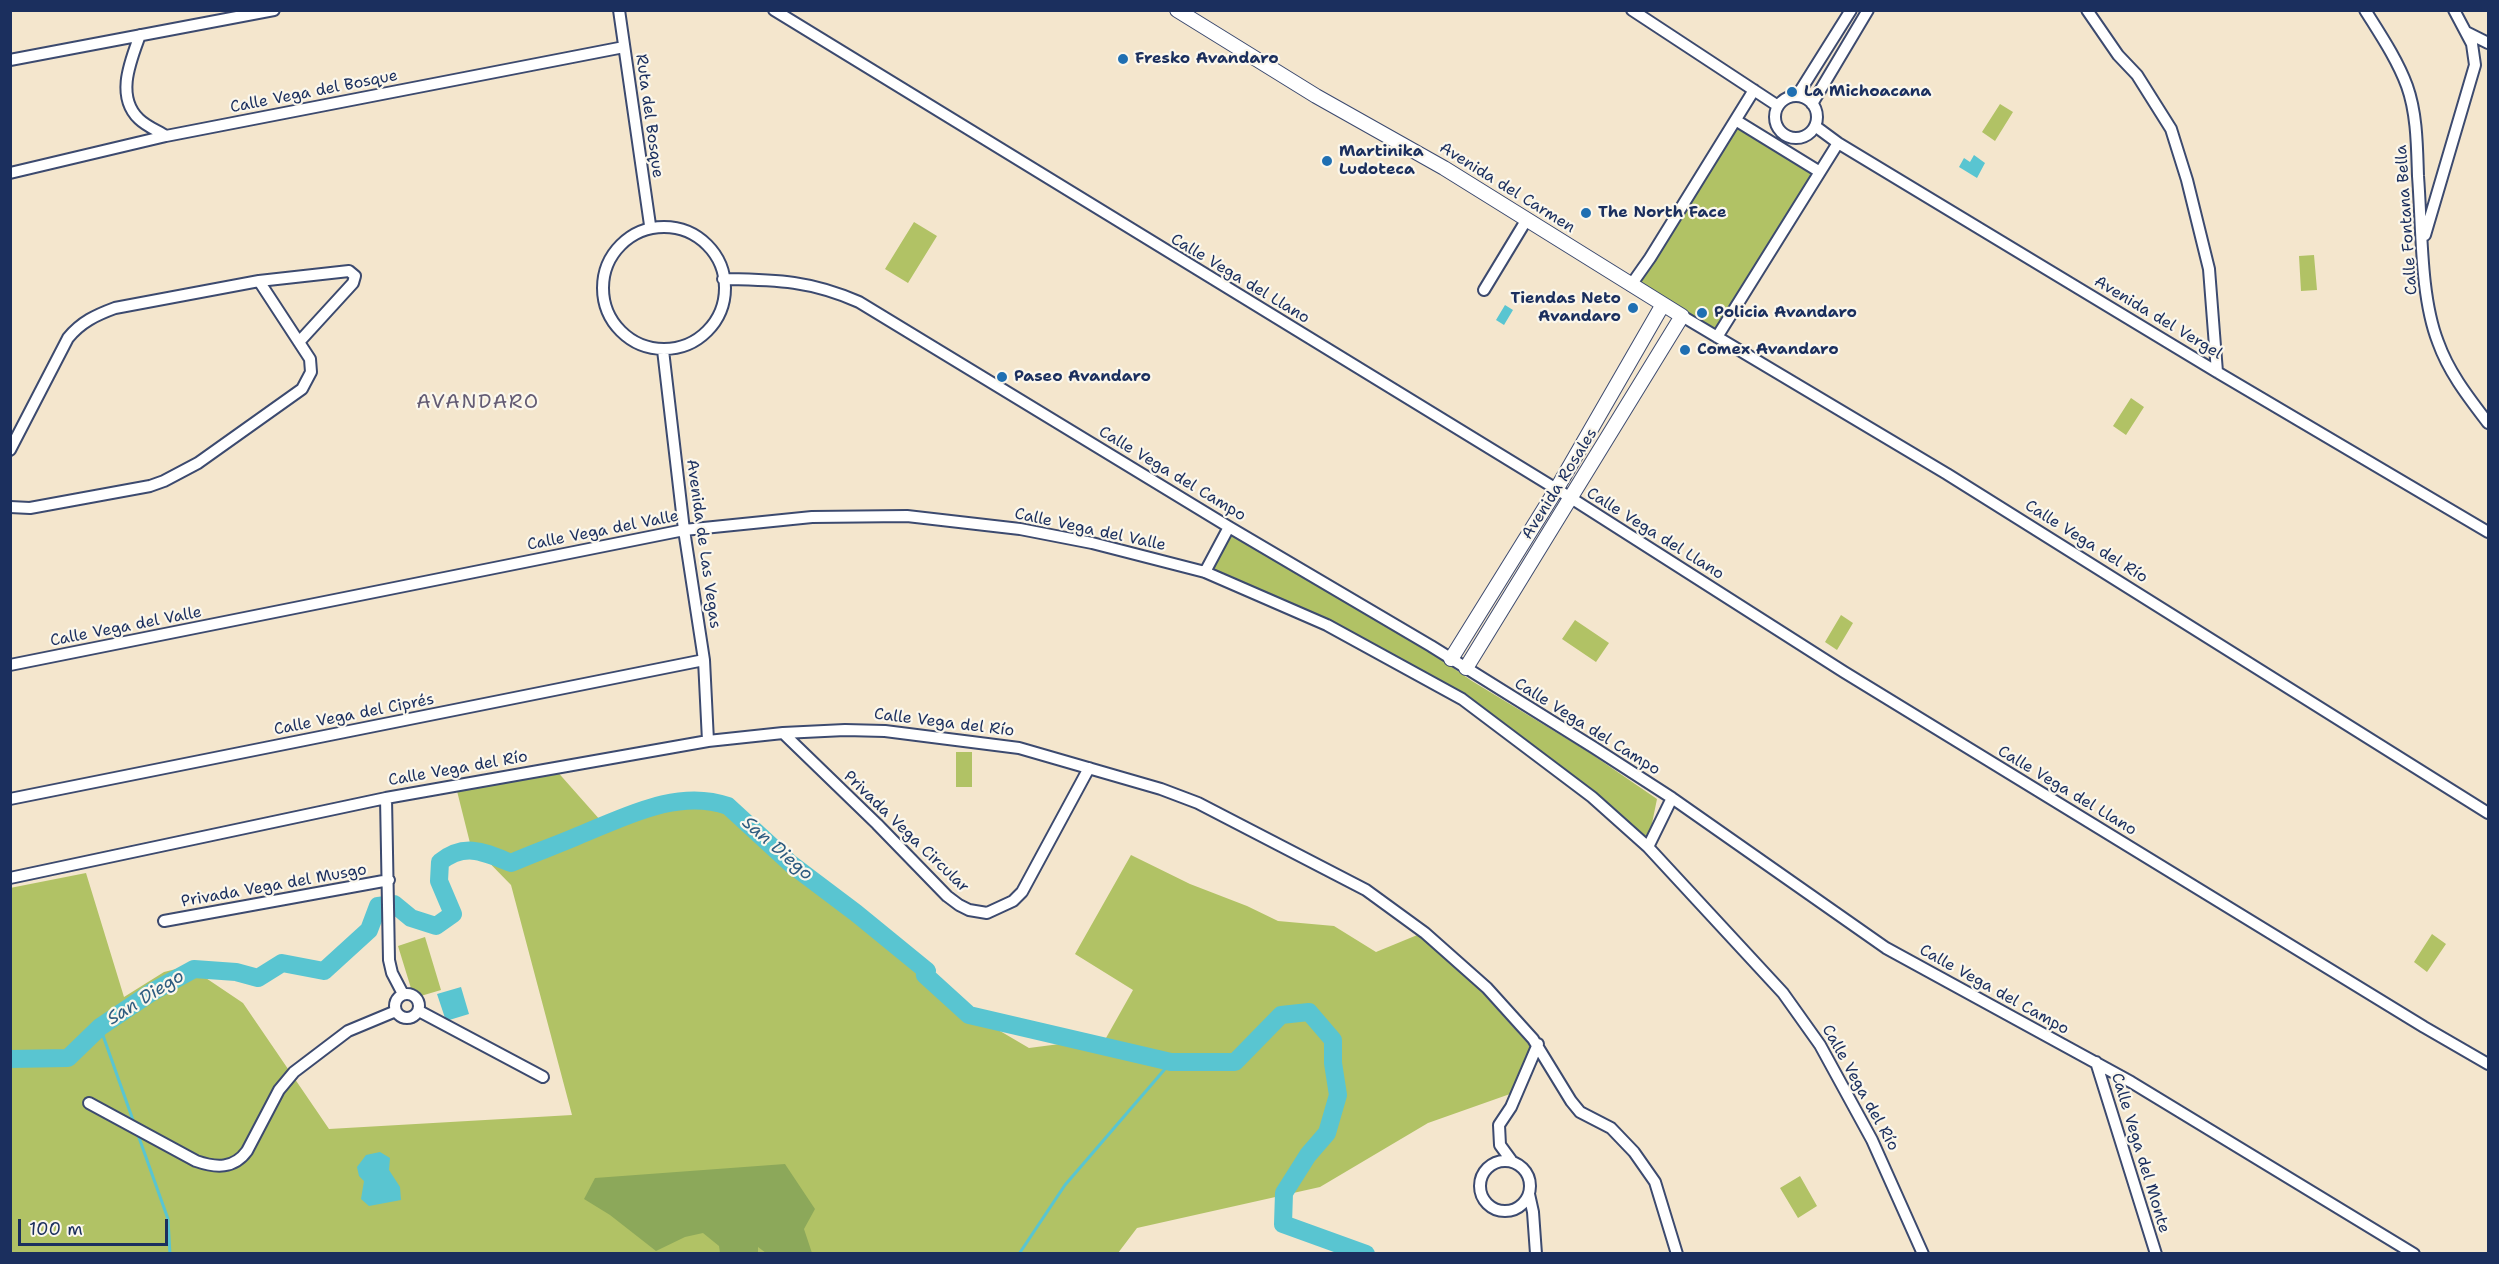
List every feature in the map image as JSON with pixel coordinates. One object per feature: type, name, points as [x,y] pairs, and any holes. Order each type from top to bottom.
[{"type":"street","points":[[10,60],[274,10]]},
{"type":"street","name":"Ruta del Bosque","points":[[619,10],[650,225]]},
{"type":"street","name":"Calle Vega del Llano","points":[[774,10],[1571,498],[1854,678],[2488,1064]]},
{"type":"street","points":[[1632,10],[1648,15],[1778,106]]},
{"type":"street","points":[[1797,96],[1851,10]]},
{"type":"street","points":[[1812,104],[1869,10]]},
{"type":"street","points":[[2087,10],[2118,56],[2137,75],[2171,129],[2187,180],[2209,269],[2217,372]]},
{"type":"street","name":"Calle Fontana Bella","points":[[2365,10],[2407,86],[2415,124],[2428,312],[2438,343],[2456,378],[2488,423]]},
{"type":"street","points":[[2422,242],[2474,72],[2474,51],[2454,10]]},
{"type":"street","name":"Avenida del Carmen","points":[[1187,13],[1527,219],[1662,306]]},
{"type":"street","points":[[2466,32],[2488,43]]},
{"type":"street","points":[[140,35],[126,83],[127,97],[132,110],[140,119],[166,136]]},
{"type":"street","name":"Calle Vega del Bosque","points":[[10,173],[166,136],[624,47]]},
{"type":"street","points":[[1631,285],[1737,121],[1754,90]]},
{"type":"street","points":[[1797,96],[1812,104],[1816,115],[1815,126],[1811,132],[1798,138],[1785,135],[1776,124],[1778,106],[1784,100],[1797,96]]},
{"type":"street","points":[[1737,121],[1820,172]]},
{"type":"street","name":"Avenida del Vergel","points":[[1815,126],[1838,143],[2217,372],[2488,532]]},
{"type":"street","points":[[1779,147],[1785,135]]},
{"type":"street","points":[[1717,337],[1838,143]]},
{"type":"street","points":[[1484,290],[1527,219]]},
{"type":"street","points":[[650,225],[676,226],[699,238],[717,258],[723,279],[723,302],[718,318],[708,332],[695,342],[680,349],[663,350],[644,346],[627,336],[613,321],[605,303],[603,282],[607,262],[617,245],[632,233],[650,225]]},
{"type":"street","points":[[10,450],[68,338],[82,324],[115,308],[260,281],[349,271],[355,276],[353,283],[299,342]]},
{"type":"street","name":"Calle Vega del Campo","points":[[723,279],[786,280],[839,293],[859,302],[1466,668],[1672,798],[1886,948],[2096,1062],[2414,1254]]},
{"type":"street","points":[[10,507],[30,508],[150,486],[177,475],[302,389],[309,378],[310,359],[260,281]]},
{"type":"street","name":"Avenida Rosales","points":[[1451,659],[1556,490],[1662,306]]},
{"type":"street","name":"Calle Vega del Río","points":[[1662,306],[1947,474],[2488,813]]},
{"type":"street","name":"Avenida Rosales","points":[[1466,668],[1682,316]]},
{"type":"street","name":"Avenida de Las Vegas","points":[[663,350],[684,530],[704,660],[708,741]]},
{"type":"street","name":"Calle Vega del Valle","points":[[10,665],[684,530],[812,517],[907,516],[1020,529],[1092,543],[1205,572]]},
{"type":"street","points":[[1229,527],[1205,572],[1327,625],[1462,699],[1592,797],[1648,847],[1672,798]]},
{"type":"street","name":"Calle Vega del Ciprés","points":[[10,799],[704,660]]},
{"type":"street","name":"Calle Vega del Río","points":[[10,878],[386,798],[708,741],[783,733],[844,730],[885,731],[1020,748],[1161,789],[1198,803],[1366,890],[1425,933],[1487,988],[1538,1044],[1580,1112],[1611,1128],[1634,1152],[1655,1182],[1677,1254]]},
{"type":"street","name":"Privada Vega Circular","points":[[783,733],[947,896],[978,913],[998,909],[1013,902],[1022,892],[1089,768]]},
{"type":"street","points":[[386,798],[389,960],[392,973],[403,994]]},
{"type":"street","name":"Calle Vega del Río","points":[[1648,847],[1783,993],[1820,1045],[1872,1140],[1923,1254]]},
{"type":"street","name":"Privada Vega del Musgo","points":[[164,921],[389,880]]},
{"type":"street","points":[[403,994],[395,1003],[396,1011],[407,1019],[419,1011]]},
{"type":"street","points":[[403,994],[416,998],[419,1011],[543,1077]]},
{"type":"street","points":[[89,1103],[196,1161],[210,1165],[232,1164],[242,1158],[247,1151],[279,1090],[294,1072],[348,1031],[396,1011]]},
{"type":"street","points":[[1536,1254],[1533,1212],[1529,1194],[1530,1184],[1527,1174],[1511,1160],[1500,1145],[1499,1125],[1511,1107],[1538,1044]]},
{"type":"street","name":"Calle Vega del Monte","points":[[2096,1062],[2156,1254]]},
{"type":"street","points":[[1511,1160],[1488,1168],[1481,1181],[1482,1196],[1492,1207],[1506,1211],[1520,1206],[1529,1194]]},
{"type":"green space","points":[[2000,104],[2013,112],[1995,141],[1982,132]]},
{"type":"green space","points":[[1735,126],[1816,176],[1717,331],[1638,282]]},
{"type":"green space","points":[[914,222],[937,236],[908,283],[885,269]]},
{"type":"green space","points":[[2314,255],[2317,290],[2301,291],[2299,256]]},
{"type":"green space","points":[[2131,398],[2144,407],[2126,435],[2113,426]]},
{"type":"green space","points":[[1231,529],[1338,598],[1423,647],[1472,681],[1587,751],[1657,799],[1648,843],[1463,697],[1207,571]]},
{"type":"green space","points":[[1841,615],[1853,623],[1837,650],[1825,642]]},
{"type":"green space","points":[[1575,620],[1609,643],[1596,662],[1562,639]]},
{"type":"green space","points":[[956,752],[972,752],[972,787],[956,787]]},
{"type":"green space","points":[[555,769],[601,821],[643,806],[695,795],[729,803],[793,863],[930,971],[928,975],[971,1014],[1029,1048],[1106,1038],[1133,990],[1075,954],[1131,855],[1190,884],[1247,906],[1278,921],[1334,926],[1376,952],[1427,931],[1532,1048],[1510,1094],[1428,1123],[1320,1187],[1137,1228],[1118,1253],[11,1253],[10,888],[86,873],[124,997],[164,972],[188,966],[243,1003],[329,1129],[572,1115],[511,885],[470,843],[457,791]]},
{"type":"green space","points":[[2432,934],[2446,944],[2427,972],[2414,962]]},
{"type":"green space","points":[[425,937],[441,990],[414,998],[398,946]]},
{"type":"green space","points":[[785,1164],[815,1209],[804,1229],[812,1253],[766,1253],[758,1247],[758,1253],[720,1253],[719,1246],[703,1233],[685,1237],[656,1251],[610,1215],[584,1199],[595,1178]]},
{"type":"green space","points":[[1800,1176],[1817,1206],[1798,1218],[1780,1188]]},
{"type":"water","points":[[1974,155],[1985,163],[1977,178],[1959,167],[1964,158],[1970,162]]},
{"type":"water","points":[[1505,305],[1513,310],[1504,325],[1496,320]]},
{"type":"water","points":[[461,987],[469,1014],[446,1021],[437,994]]},
{"type":"water","points":[[380,1152],[390,1158],[389,1170],[400,1187],[401,1200],[369,1206],[361,1199],[364,1181],[359,1176],[357,1167],[366,1155]]},
{"type":"waterway","name":"San Diego","points":[[10,1059],[68,1058],[100,1027],[152,992],[194,969],[236,972],[258,978],[282,963],[324,971],[369,930],[378,906],[394,904],[411,918],[436,926],[453,914],[439,881],[440,862],[458,852],[475,851],[511,863],[652,807],[690,800],[709,801],[728,806],[791,864],[927,971],[925,975],[969,1015],[1171,1062],[1235,1062],[1281,1015],[1309,1012],[1333,1040],[1333,1063],[1338,1095],[1327,1133],[1308,1155],[1284,1193],[1283,1224],[1366,1254]]},
{"type":"waterway","points":[[100,1027],[134,1123]]},
{"type":"waterway","points":[[1019,1254],[1065,1185],[1171,1062]]},
{"type":"waterway","points":[[137,1132],[168,1219],[170,1254]]},
{"type":"place","name":"Fresko Avandaro","points":[[1123,59]]},
{"type":"place","name":"La Michoacana","points":[[1792,92]]},
{"type":"place","name":"Martinika Ludoteca","points":[[1327,161]]},
{"type":"place","name":"The North Face","points":[[1586,213]]},
{"type":"place","name":"Tiendas Neto Avandaro","points":[[1633,308]]},
{"type":"place","name":"Policia Avandaro","points":[[1702,313]]},
{"type":"place","name":"Comex Avandaro","points":[[1685,350]]},
{"type":"place","name":"Paseo Avandaro","points":[[1002,377]]},
{"type":"district","name":"AVANDARO","points":[[478,403]]}]
